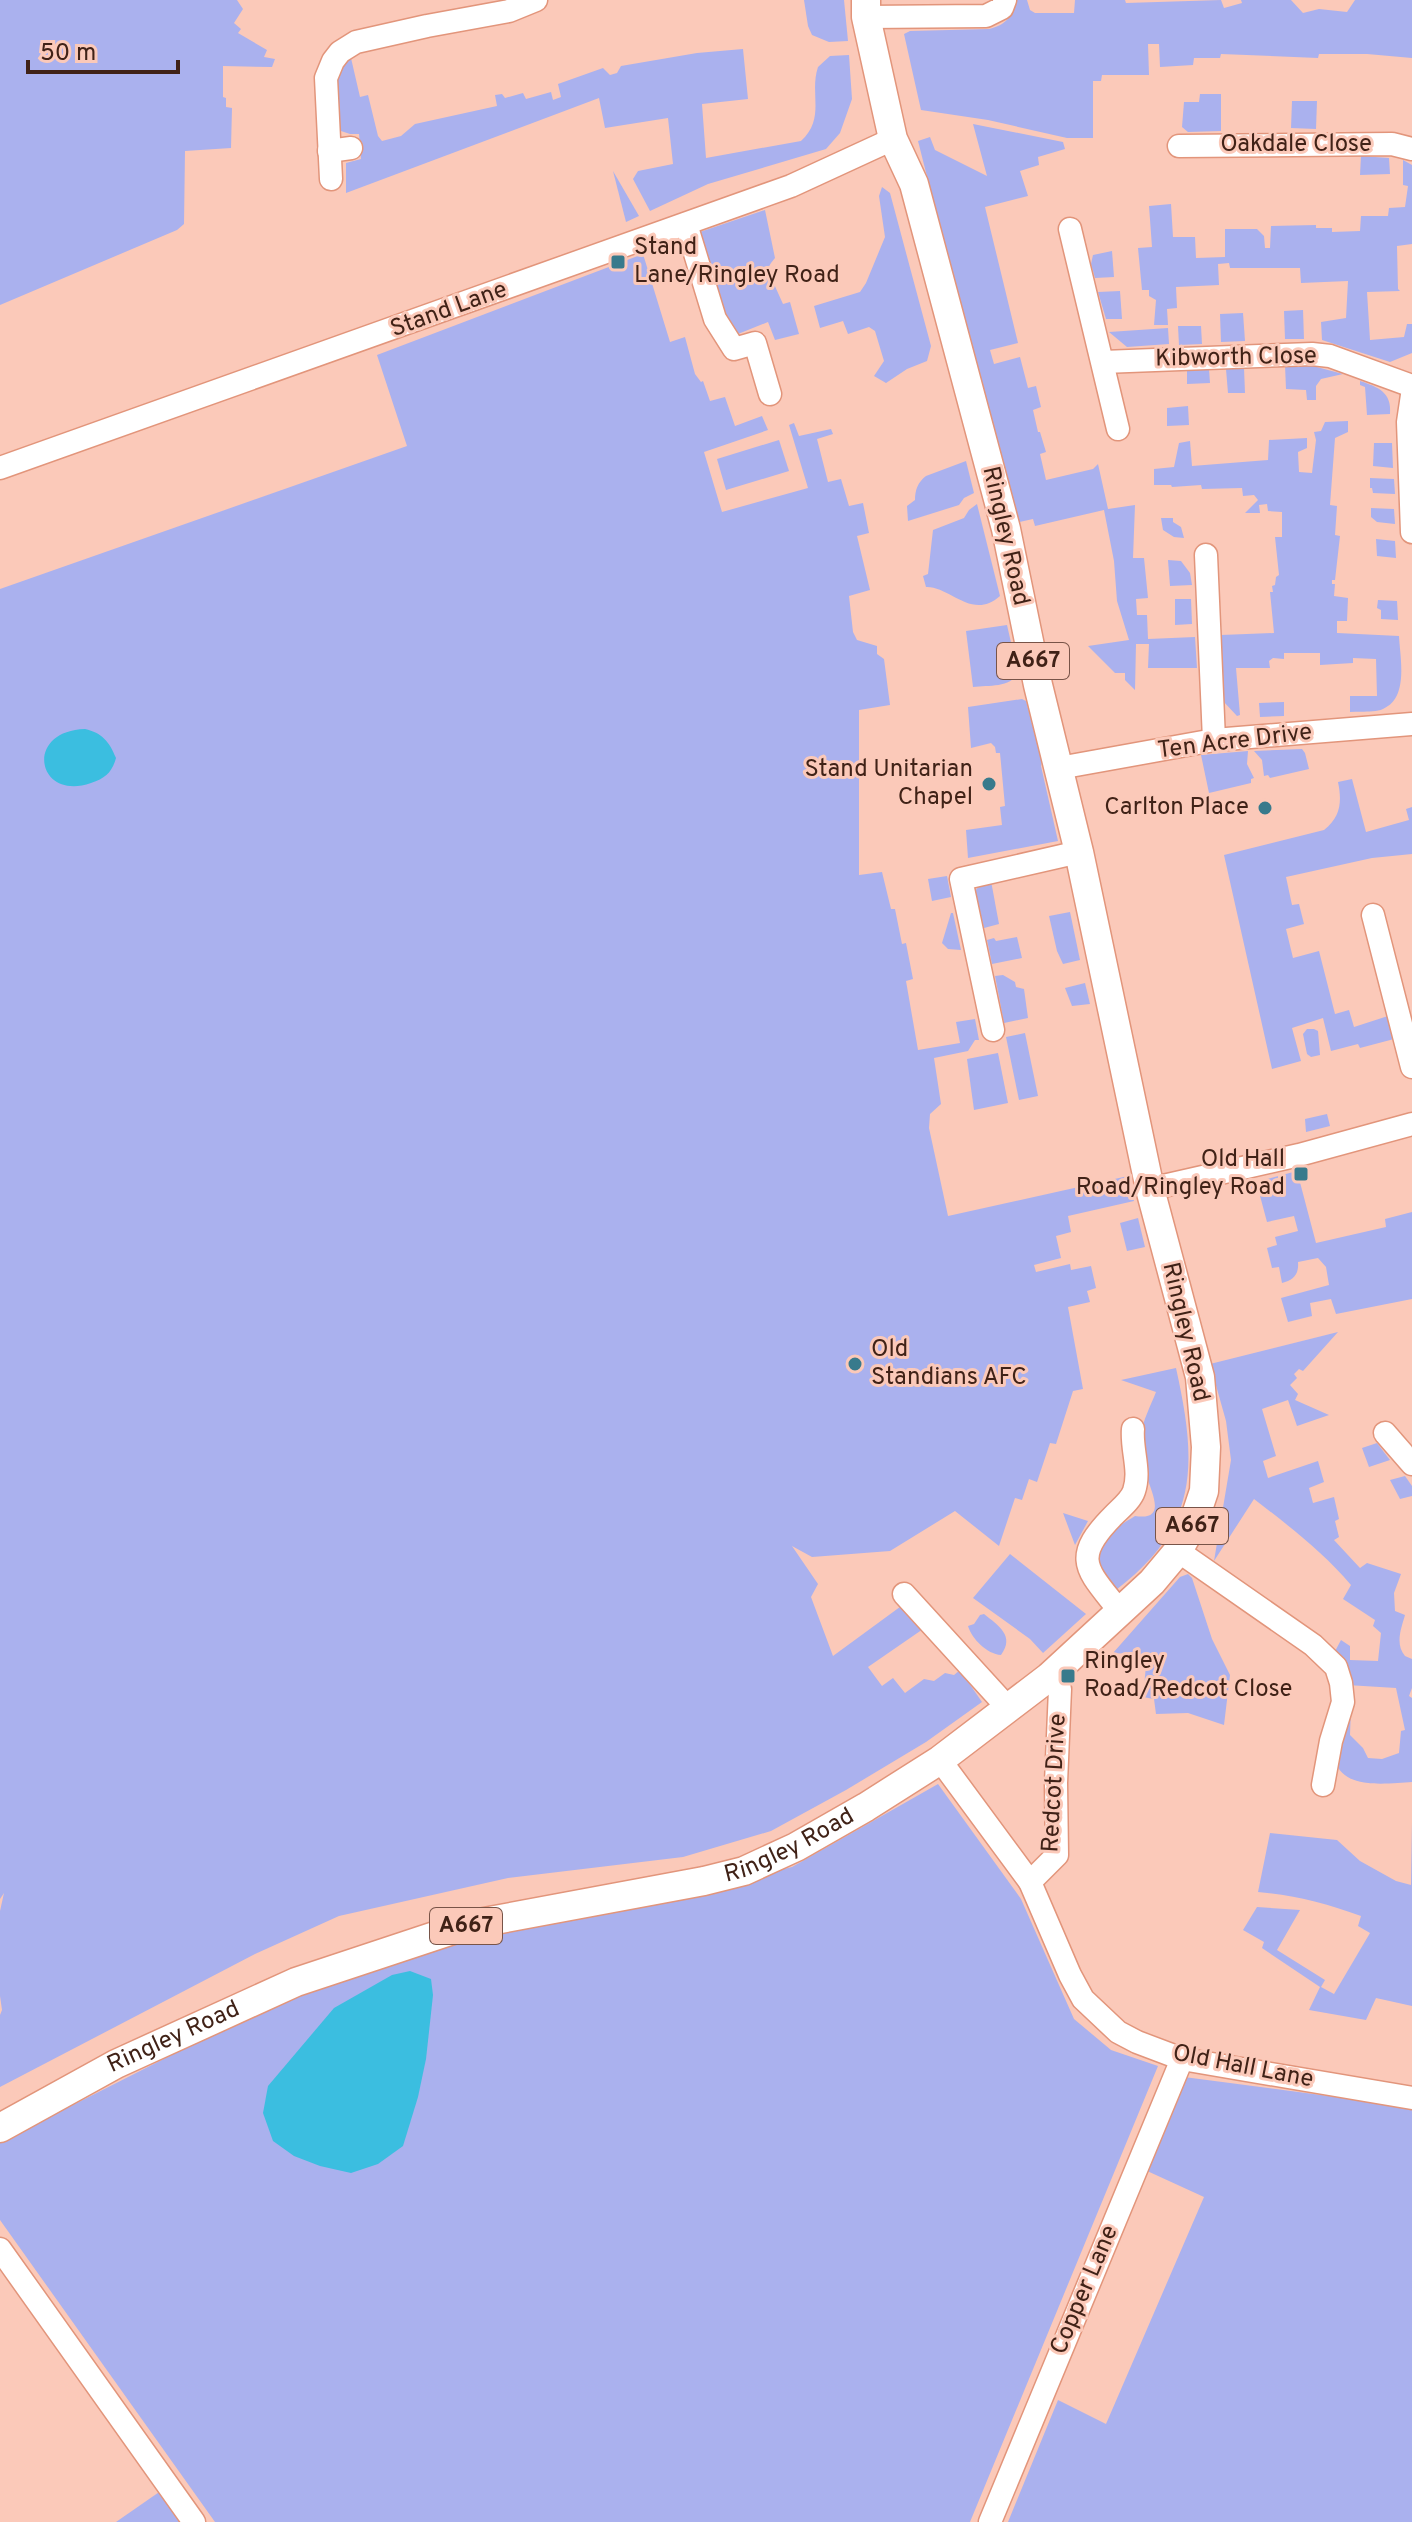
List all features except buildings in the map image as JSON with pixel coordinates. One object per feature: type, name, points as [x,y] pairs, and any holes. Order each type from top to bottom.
[{"type":"main road","name":"Ringley Road","points":[[0,2128],[116,2064],[296,1982],[468,1925],[744,1871],[819,1834],[940,1760],[1049,1677],[1152,1582],[1178,1551],[1199,1508],[1204,1491],[1206,1447],[1200,1377],[1150,1189],[1079,852],[1006,529],[914,184],[893,139],[866,9]]},
{"type":"street","points":[[331,179],[340,149],[326,78],[340,52],[356,42],[509,11],[536,0]]},
{"type":"street","points":[[866,9],[986,16],[1002,8],[1005,0]]},
{"type":"street","name":"Stand Lane","points":[[0,468],[791,186],[893,139]]},
{"type":"street","name":"Oakdale Close","points":[[1179,146],[1392,144],[1412,149]]},
{"type":"street","points":[[686,224],[715,319],[734,349],[755,343],[770,394]]},
{"type":"street","points":[[1078,239],[1118,429]]},
{"type":"street","name":"Kibworth Close","points":[[1103,362],[1312,354],[1330,356],[1412,386]]},
{"type":"street","points":[[1412,395],[1408,422],[1412,532]]},
{"type":"street","points":[[1206,555],[1214,740]]},
{"type":"street","name":"Ten Acre Drive","points":[[1059,768],[1214,740],[1412,724]]},
{"type":"street","points":[[993,1030],[961,879],[1079,852]]},
{"type":"street","points":[[1373,915],[1412,1067]]},
{"type":"street","points":[[1150,1189],[1299,1155],[1412,1124]]},
{"type":"street","points":[[1121,1613],[1089,1572],[1087,1557],[1100,1529],[1135,1490],[1137,1474],[1133,1429]]},
{"type":"street","points":[[1385,1433],[1412,1464]]},
{"type":"street","points":[[1178,1551],[1313,1645],[1336,1667],[1343,1702],[1331,1741],[1323,1785]]},
{"type":"street","points":[[904,1594],[1009,1709]]},
{"type":"street","name":"Redcot Drive","points":[[1030,1882],[1057,1855],[1060,1689],[1049,1677]]},
{"type":"street","name":"Old Hall Lane","points":[[940,1760],[1030,1882],[1083,1999],[1118,2032],[1182,2059],[1412,2098]]},
{"type":"street","name":"Copper Lane","points":[[990,2522],[1182,2059]]},
{"type":"street","points":[[0,2249],[194,2522]]},
{"type":"shaded area","points":[[0,0],[237,0],[243,9],[234,23],[241,29],[238,33],[267,50],[264,57],[275,59],[272,67],[223,66],[223,97],[226,98],[226,107],[232,108],[231,148],[185,151],[184,224],[177,230],[0,305]]},
{"type":"shaded area","points":[[804,0],[844,0],[848,41],[829,42],[812,35]]},
{"type":"shaded area","points":[[1016,0],[1027,0],[1030,10],[1035,13],[1074,13],[1075,0],[1125,0],[1126,3],[1221,0],[1224,8],[1242,3],[1241,0],[1291,0],[1303,13],[1319,9],[1347,12],[1355,0],[1412,0],[1412,58],[1367,54],[1319,54],[1318,58],[1221,54],[1220,58],[1194,58],[1193,65],[1160,67],[1159,44],[1148,44],[1149,75],[1102,75],[1101,81],[1093,81],[1093,138],[1067,138],[988,120],[921,110],[904,34],[910,31],[989,29],[1007,19]]},
{"type":"shaded area","points":[[743,49],[748,99],[702,104],[706,158],[801,141],[813,124],[818,67],[830,56],[849,55],[852,99],[840,133],[826,149],[708,184],[650,211],[633,179],[638,171],[673,164],[668,118],[605,128],[599,98],[346,193],[346,163],[361,159],[359,134],[341,131],[336,92],[339,74],[351,58],[360,97],[368,95],[382,141],[401,136],[415,124],[497,106],[495,95],[502,94],[505,98],[523,93],[526,99],[551,92],[553,100],[561,97],[558,84],[603,68],[610,75],[617,73],[621,66]]},
{"type":"shaded area","points":[[1200,94],[1221,94],[1221,131],[1188,132],[1182,127],[1184,102],[1199,102]]},
{"type":"shaded area","points":[[1292,101],[1317,101],[1316,129],[1291,128]]},
{"type":"shaded area","points":[[973,124],[1063,142],[1065,149],[1038,157],[1039,165],[1020,171],[1028,196],[985,207],[1018,343],[990,350],[994,364],[1020,357],[1028,388],[1036,386],[1041,407],[1033,410],[1046,452],[1040,454],[1046,480],[1093,469],[1098,464],[1108,509],[1135,505],[1133,558],[1144,558],[1148,598],[1136,599],[1137,615],[1147,615],[1148,639],[1195,637],[1197,668],[1148,668],[1149,644],[1136,644],[1135,690],[1125,680],[1125,673],[1115,673],[1088,646],[1129,640],[1117,601],[1114,561],[1104,510],[1035,526],[1033,519],[1015,523],[918,141],[930,137],[935,150],[987,176]]},
{"type":"shaded area","points":[[1361,156],[1389,158],[1390,174],[1360,175]]},
{"type":"shaded area","points":[[1403,160],[1412,165],[1412,244],[1397,246],[1400,291],[1367,292],[1370,340],[1404,337],[1407,324],[1412,324],[1412,353],[1390,362],[1322,340],[1321,322],[1346,318],[1348,281],[1301,283],[1300,268],[1230,268],[1229,263],[1218,264],[1219,285],[1176,287],[1177,308],[1167,309],[1168,325],[1154,325],[1156,300],[1149,296],[1149,290],[1142,290],[1138,248],[1152,247],[1149,206],[1171,204],[1173,237],[1195,237],[1196,258],[1225,257],[1225,229],[1257,229],[1264,236],[1265,248],[1270,248],[1271,226],[1316,225],[1316,228],[1332,228],[1332,232],[1360,231],[1361,216],[1388,216],[1389,208],[1405,207],[1408,186],[1403,185]]},
{"type":"shaded area","points":[[613,171],[639,216],[626,222]]},
{"type":"shaded area","points":[[882,187],[890,193],[931,346],[927,361],[907,369],[886,383],[874,376],[884,361],[875,331],[869,327],[848,334],[843,321],[820,328],[814,306],[860,292],[866,283],[885,237],[879,196]]},
{"type":"shaded area","points":[[765,210],[775,258],[768,269],[768,281],[774,284],[783,304],[790,302],[799,334],[775,340],[768,322],[738,334],[719,302],[694,234]]},
{"type":"shaded area","points":[[1112,251],[1114,277],[1095,278],[1091,264],[1093,255]]},
{"type":"shaded area","points":[[643,254],[670,342],[685,337],[695,374],[703,381],[710,401],[725,397],[735,426],[762,416],[768,430],[704,452],[722,512],[808,488],[789,425],[794,423],[799,436],[831,429],[833,434],[817,439],[828,482],[841,479],[849,506],[863,503],[869,533],[857,536],[870,590],[849,596],[853,632],[857,640],[877,646],[877,654],[884,659],[890,705],[859,710],[859,875],[882,872],[891,909],[895,909],[913,979],[906,981],[918,1050],[960,1043],[956,1022],[975,1019],[979,1040],[975,1040],[968,1051],[934,1058],[941,1104],[930,1114],[929,1128],[948,1216],[1128,1176],[1134,1201],[1068,1216],[1071,1232],[1056,1236],[1061,1258],[1034,1265],[1036,1272],[1070,1264],[1071,1270],[1091,1266],[1096,1288],[1087,1291],[1090,1302],[1068,1307],[1083,1389],[1073,1391],[1056,1444],[1050,1443],[1037,1482],[1029,1479],[1022,1500],[1015,1498],[999,1546],[955,1511],[890,1551],[812,1557],[792,1546],[818,1584],[811,1597],[833,1656],[904,1604],[926,1627],[868,1667],[882,1686],[893,1678],[905,1693],[924,1679],[934,1681],[945,1673],[954,1675],[960,1670],[982,1702],[926,1742],[771,1831],[683,1857],[508,1878],[339,1916],[255,1954],[0,2087],[0,1911],[4,1893],[0,1899],[0,589],[407,446],[377,355]]},
{"type":"shaded area","points":[[1120,291],[1122,319],[1106,319],[1098,292]]},
{"type":"shaded area","points":[[1303,310],[1304,339],[1285,339],[1284,311]]},
{"type":"shaded area","points":[[1243,313],[1245,341],[1221,342],[1220,314]]},
{"type":"shaded area","points":[[1178,326],[1201,326],[1202,344],[1179,345]]},
{"type":"shaded area","points":[[1168,328],[1169,344],[1127,347],[1109,332]]},
{"type":"shaded area","points":[[1285,365],[1313,366],[1343,374],[1321,379],[1316,386],[1316,400],[1307,400],[1306,390],[1286,389]]},
{"type":"shaded area","points":[[1244,368],[1245,393],[1228,393],[1226,369]]},
{"type":"shaded area","points":[[1209,369],[1210,383],[1187,384],[1187,370]]},
{"type":"shaded area","points":[[1360,381],[1386,395],[1390,414],[1367,415],[1365,387],[1360,385]]},
{"type":"shaded area","points":[[1188,406],[1189,425],[1167,426],[1167,408]]},
{"type":"shaded area","points":[[1348,421],[1348,432],[1335,438],[1330,505],[1337,506],[1335,535],[1340,536],[1335,580],[1332,580],[1335,584],[1334,596],[1348,598],[1347,621],[1337,621],[1337,633],[1399,636],[1401,677],[1397,696],[1383,709],[1350,712],[1350,696],[1377,696],[1376,659],[1353,658],[1353,663],[1320,665],[1320,653],[1284,653],[1284,659],[1273,658],[1269,661],[1270,668],[1236,668],[1240,715],[1237,716],[1223,701],[1221,635],[1274,633],[1270,592],[1273,592],[1272,586],[1279,575],[1275,537],[1282,537],[1282,512],[1268,511],[1267,504],[1259,505],[1260,513],[1245,513],[1258,500],[1254,495],[1243,496],[1242,488],[1154,485],[1154,469],[1174,467],[1179,443],[1190,441],[1192,466],[1268,460],[1269,440],[1307,438],[1307,448],[1298,452],[1299,472],[1312,473],[1314,432],[1321,431],[1325,422]]},
{"type":"shaded area","points":[[779,440],[789,471],[726,490],[717,459]]},
{"type":"shaded area","points":[[1374,443],[1392,443],[1393,468],[1373,466]]},
{"type":"shaded area","points":[[966,461],[974,493],[959,505],[908,521],[907,506],[915,500],[923,478]]},
{"type":"shaded area","points":[[1370,478],[1394,479],[1395,494],[1373,493]]},
{"type":"shaded area","points":[[977,504],[1000,596],[980,605],[926,587],[923,576],[928,574],[933,530],[964,518]]},
{"type":"shaded area","points":[[1371,508],[1394,509],[1395,524],[1377,522],[1371,517]]},
{"type":"shaded area","points":[[1161,518],[1173,518],[1173,522],[1181,527],[1184,538],[1174,537],[1163,530]]},
{"type":"shaded area","points":[[1376,539],[1395,541],[1396,558],[1377,556]]},
{"type":"shaded area","points":[[1168,560],[1181,561],[1190,573],[1192,585],[1170,586]]},
{"type":"shaded area","points":[[1175,599],[1191,599],[1192,624],[1175,625]]},
{"type":"shaded area","points":[[1378,600],[1397,601],[1398,620],[1381,619]]},
{"type":"shaded area","points":[[1007,625],[1018,673],[1004,683],[973,687],[966,631]]},
{"type":"shaded area","points":[[1022,699],[1026,701],[1042,762],[1058,841],[968,858],[966,830],[1002,825],[1000,807],[1005,806],[1000,753],[996,753],[991,743],[971,748],[968,707]]},
{"type":"shaded area","points":[[1284,702],[1284,716],[1260,717],[1259,703]]},
{"type":"shaded area","points":[[85,729],[108,742],[116,758],[113,767],[104,777],[91,783],[73,786],[59,783],[49,775],[44,764],[45,752],[52,741],[65,733]]},
{"type":"shaded area","points":[[1302,749],[1309,769],[1270,778],[1264,776],[1262,760],[1254,751]]},
{"type":"shaded area","points":[[1248,751],[1247,764],[1254,778],[1251,783],[1209,793],[1201,755]]},
{"type":"shaded area","points":[[1352,779],[1366,832],[1409,820],[1406,809],[1412,807],[1412,854],[1372,858],[1286,877],[1292,905],[1299,904],[1304,924],[1286,929],[1293,958],[1319,951],[1335,1014],[1349,1010],[1354,1027],[1388,1016],[1394,1039],[1360,1048],[1358,1044],[1331,1051],[1323,1018],[1292,1028],[1301,1061],[1272,1069],[1224,855],[1324,830],[1334,820],[1339,808],[1338,782]]},
{"type":"shaded area","points":[[947,876],[951,897],[932,901],[928,879]]},
{"type":"shaded area","points":[[991,881],[999,924],[984,928],[975,891],[981,884]]},
{"type":"shaded area","points":[[1070,912],[1080,960],[1063,964],[1049,916]]},
{"type":"shaded area","points":[[951,913],[961,950],[948,949],[942,943]]},
{"type":"shaded area","points":[[1017,937],[1022,958],[992,964],[987,940]]},
{"type":"shaded area","points":[[1003,975],[1015,982],[1016,987],[1024,989],[1028,1018],[1004,1023],[995,976]]},
{"type":"shaded area","points":[[1085,983],[1090,1004],[1072,1006],[1065,988]]},
{"type":"shaded area","points":[[1307,1029],[1318,1031],[1320,1055],[1311,1057],[1307,1054],[1303,1034]]},
{"type":"shaded area","points":[[1025,1033],[1038,1096],[1019,1100],[1006,1037]]},
{"type":"shaded area","points":[[998,1053],[1008,1103],[974,1110],[967,1059]]},
{"type":"shaded area","points":[[1327,1114],[1330,1126],[1306,1132],[1305,1119]]},
{"type":"shaded area","points":[[1297,1171],[1316,1243],[1386,1227],[1385,1219],[1412,1212],[1412,1299],[1336,1314],[1331,1299],[1310,1303],[1312,1316],[1288,1322],[1281,1298],[1329,1285],[1326,1267],[1318,1258],[1298,1262],[1295,1276],[1282,1283],[1279,1267],[1272,1268],[1267,1248],[1277,1245],[1275,1237],[1298,1231],[1294,1216],[1267,1222],[1259,1192],[1250,1193],[1248,1184]]},
{"type":"shaded area","points":[[1138,1218],[1145,1247],[1127,1251],[1120,1223]]},
{"type":"shaded area","points":[[1338,1332],[1303,1371],[1299,1369],[1294,1374],[1297,1378],[1290,1385],[1298,1394],[1295,1400],[1329,1415],[1297,1426],[1288,1400],[1262,1409],[1276,1456],[1263,1461],[1268,1478],[1318,1461],[1324,1482],[1309,1488],[1313,1503],[1334,1497],[1339,1537],[1334,1540],[1360,1568],[1367,1563],[1401,1574],[1394,1593],[1395,1611],[1405,1615],[1400,1646],[1405,1656],[1412,1659],[1409,1696],[1412,1698],[1412,1782],[1380,1784],[1357,1781],[1347,1777],[1335,1760],[1351,1706],[1350,1735],[1368,1758],[1382,1759],[1399,1753],[1401,1731],[1405,1730],[1396,1688],[1347,1685],[1333,1655],[1341,1640],[1350,1646],[1350,1660],[1378,1661],[1381,1633],[1373,1626],[1375,1620],[1343,1599],[1351,1585],[1329,1561],[1254,1499],[1214,1561],[1231,1460],[1226,1421],[1210,1364]]},
{"type":"shaded area","points":[[1176,1368],[1187,1434],[1185,1491],[1177,1517],[1164,1542],[1144,1566],[1116,1590],[1099,1566],[1099,1547],[1108,1534],[1121,1524],[1135,1516],[1151,1514],[1155,1505],[1143,1461],[1141,1439],[1143,1423],[1156,1392],[1121,1380]]},
{"type":"shaded area","points":[[1377,1443],[1390,1460],[1369,1467],[1362,1448]]},
{"type":"shaded area","points":[[1405,1476],[1412,1486],[1412,1496],[1400,1499],[1390,1480]]},
{"type":"shaded area","points":[[1063,1513],[1088,1521],[1075,1545]]},
{"type":"shaded area","points":[[1010,1554],[1086,1614],[1043,1653],[1030,1639],[973,1598]]},
{"type":"shaded area","points":[[1188,1574],[1212,1639],[1230,1675],[1224,1725],[1188,1713],[1156,1714],[1154,1699],[1143,1697],[1147,1655],[1113,1653],[1180,1577]]},
{"type":"shaded area","points":[[984,1614],[1000,1627],[1006,1637],[1001,1655],[985,1649],[970,1631],[968,1626]]},
{"type":"shaded area","points":[[938,1784],[1021,1899],[1074,2019],[1111,2050],[1158,2066],[970,2522],[215,2522],[0,2220],[0,2142],[276,2002],[465,1936],[657,1901],[792,1867]]},
{"type":"shaded area","points":[[1412,1822],[1412,2006],[1376,1998],[1366,2020],[1309,2010],[1320,1987],[1262,1948],[1264,1942],[1243,1930],[1257,1907],[1300,1910],[1277,1950],[1325,1980],[1321,1987],[1334,1994],[1370,1933],[1358,1926],[1361,1916],[1310,1900],[1258,1892],[1270,1833],[1337,1840],[1360,1861],[1396,1881],[1411,1885]]},
{"type":"shaded area","points":[[410,1971],[431,1979],[433,1995],[426,2059],[403,2146],[378,2164],[351,2173],[294,2156],[273,2141],[263,2113],[268,2086],[334,2008],[392,1975]]},
{"type":"shaded area","points":[[1184,2077],[1412,2107],[1412,2522],[1008,2522],[1058,2400],[1106,2424],[1204,2197],[1145,2170]]},
{"type":"shaded area","points":[[165,2488],[187,2522],[116,2522]]},
{"type":"place","name":"Stand Lane/Ringley Road","points":[[618,262]]},
{"type":"place","name":"Stand Unitarian Chapel","points":[[989,784]]},
{"type":"place","name":"Carlton Place","points":[[1265,808]]},
{"type":"place","name":"Old Hall Road/Ringley Road","points":[[1301,1174]]},
{"type":"place","name":"Old Standians AFC","points":[[855,1364]]},
{"type":"place","name":"Ringley Road/Redcot Close","points":[[1068,1676]]}]
